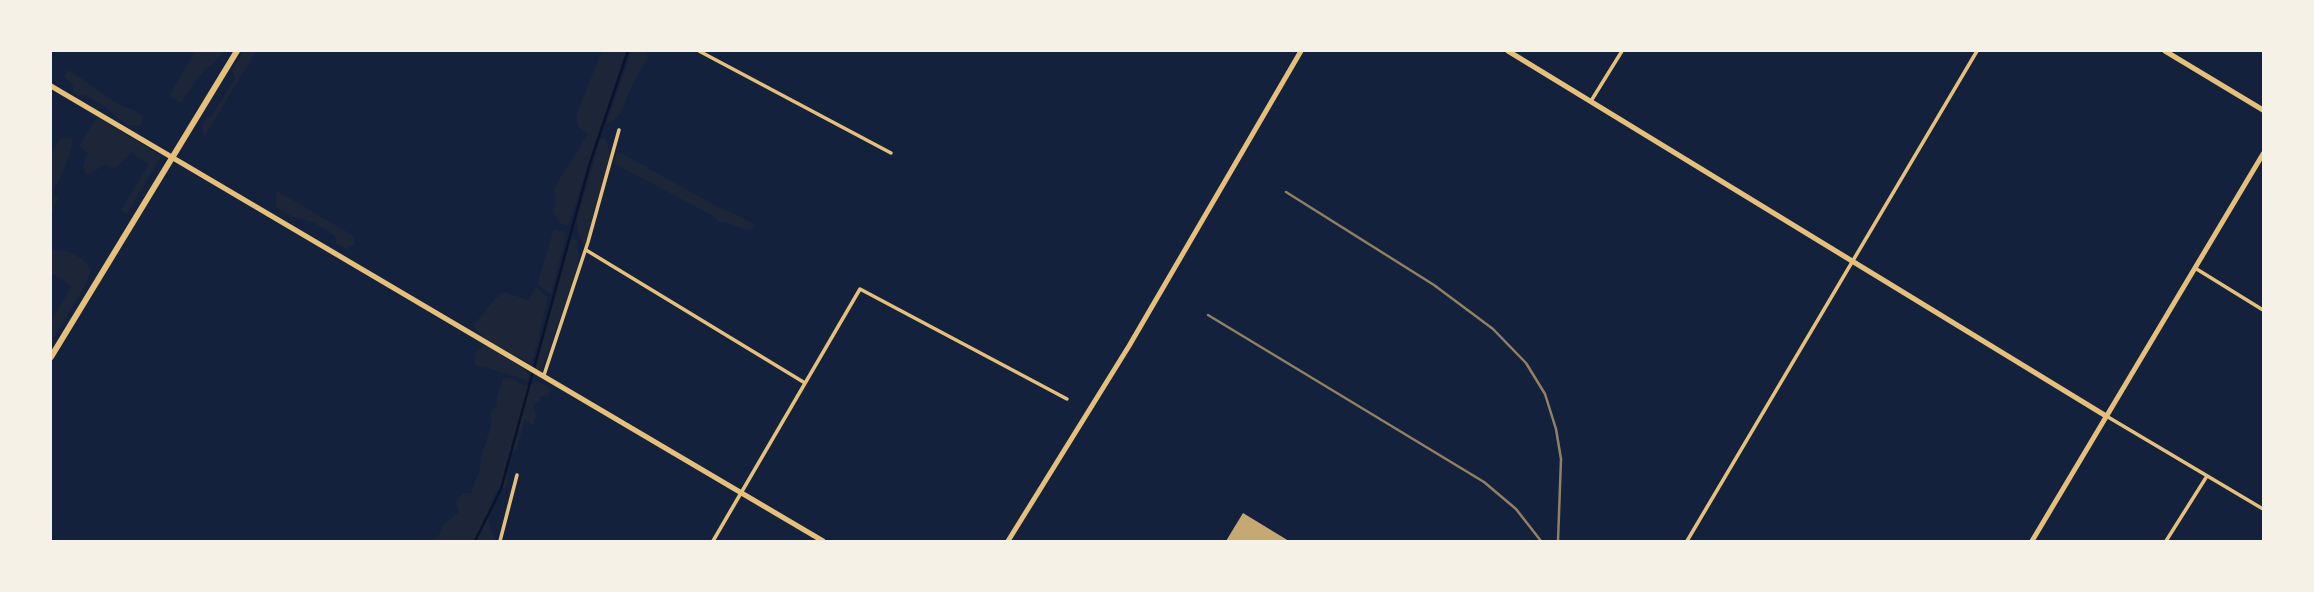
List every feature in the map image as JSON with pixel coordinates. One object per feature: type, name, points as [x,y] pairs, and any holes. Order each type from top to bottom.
[{"type":"main road","points":[[51,357],[237,51]]},
{"type":"street","points":[[699,51],[891,153]]},
{"type":"street","points":[[1009,541],[1129,345],[1301,51]]},
{"type":"street","points":[[1508,51],[2263,509]]},
{"type":"street","points":[[1591,101],[1622,51]]},
{"type":"street","points":[[1687,541],[1977,51]]},
{"type":"street","points":[[2165,51],[2263,110]]},
{"type":"street","points":[[51,86],[823,541]]},
{"type":"street","points":[[543,376],[586,250],[618,130]]},
{"type":"street","points":[[2032,541],[2263,154]]},
{"type":"street","points":[[586,250],[805,383]]},
{"type":"street","points":[[2195,268],[2263,310]]},
{"type":"street","points":[[713,541],[860,289],[1067,399]]},
{"type":"street","points":[[500,541],[517,475]]},
{"type":"street","points":[[2166,541],[2207,476]]},
{"type":"shaded area","points":[[195,51],[223,51],[199,76],[181,103],[169,96]]},
{"type":"shaded area","points":[[244,51],[256,51],[205,136],[202,129],[204,121],[212,115],[235,79],[232,70]]},
{"type":"shaded area","points":[[602,51],[626,51],[568,226],[560,223],[553,212],[554,188],[588,134],[578,126],[576,115]]},
{"type":"shaded area","points":[[632,51],[647,51],[648,58],[620,114],[606,124]]},
{"type":"shaded area","points":[[69,70],[118,104],[143,116],[141,125],[127,125],[86,95],[78,96],[73,92],[73,85],[64,76]]},
{"type":"shaded area","points":[[97,117],[161,156],[127,214],[121,210],[149,164],[131,153],[115,168],[105,165],[86,175],[83,165],[88,153],[79,146]]},
{"type":"shaded area","points":[[61,138],[73,139],[65,166],[53,191],[58,198],[51,217],[51,153]]},
{"type":"shaded area","points":[[605,138],[609,151],[607,175],[595,207],[593,233],[583,245],[577,230],[577,218],[600,140]]},
{"type":"shaded area","points":[[616,153],[623,154],[756,226],[750,231],[718,222],[715,217],[615,164]]},
{"type":"shaded area","points":[[277,191],[354,236],[354,245],[347,249],[336,244],[335,236],[313,222],[293,217],[276,207]]},
{"type":"shaded area","points":[[554,229],[567,233],[551,294],[537,284]]},
{"type":"shaded area","points":[[571,239],[578,240],[578,266],[541,372],[535,368]]},
{"type":"shaded area","points":[[51,250],[74,254],[91,269],[86,284],[51,342],[51,320],[72,286],[51,273]]},
{"type":"shaded area","points":[[536,287],[548,298],[530,363],[491,343],[473,325],[504,292],[528,300]]},
{"type":"shaded area","points":[[485,344],[525,370],[529,375],[527,381],[514,375],[478,367],[474,354]]},
{"type":"shaded area","points":[[503,378],[510,378],[525,386],[539,383],[551,390],[548,396],[540,396],[540,401],[533,405],[536,415],[533,426],[525,419],[517,448],[506,462],[506,488],[497,490],[489,510],[490,527],[496,541],[431,541],[440,534],[442,526],[459,512],[456,502],[463,493],[471,493],[492,423],[490,413],[497,405]]},
{"type":"building","points":[[1243,513],[1289,541],[1226,541]]},
{"type":"waterway","points":[[475,541],[501,489],[590,163],[628,51]]},
{"type":"railway","points":[[1286,192],[1434,285],[1493,329],[1526,363],[1545,394],[1556,429],[1561,459],[1558,541]]},
{"type":"railway","points":[[1208,315],[1484,482],[1516,509],[1541,541]]}]
